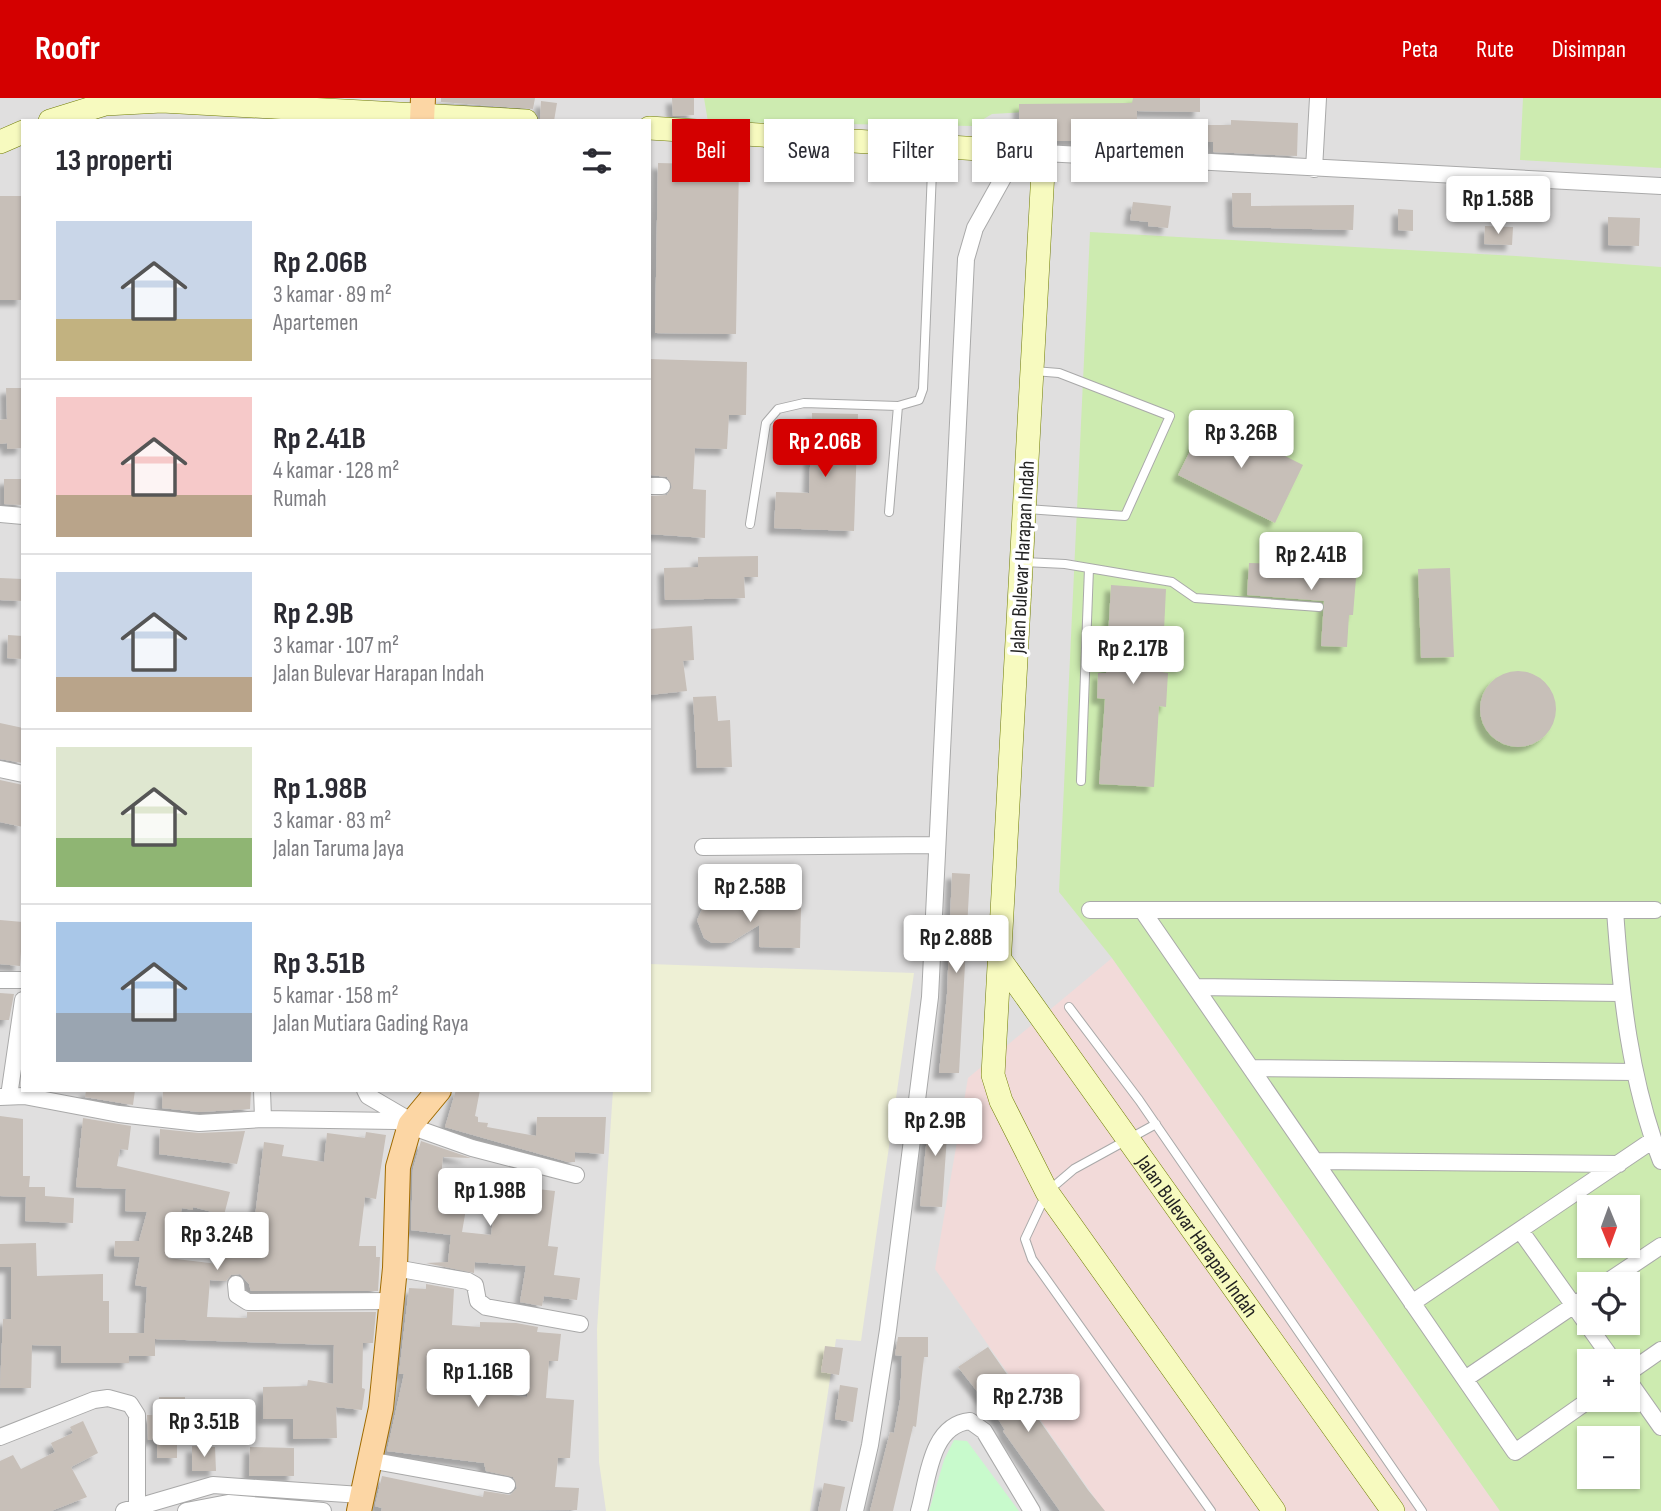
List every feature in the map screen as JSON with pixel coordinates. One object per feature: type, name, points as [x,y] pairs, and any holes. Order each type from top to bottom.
[{"type":"main road","points":[[360,1503],[381,1408],[395,1268],[398,1167],[412,1124],[437,1092]]},
{"type":"street","points":[[1314,169],[1318,98]]},
{"type":"street","points":[[55,119],[83,108],[127,102],[213,103],[283,115],[423,111],[505,119]]},
{"type":"street","points":[[651,128],[868,140]]},
{"type":"street","points":[[0,142],[21,133]]},
{"type":"street","points":[[1057,154],[1661,186]]},
{"type":"street","points":[[855,1511],[870,1445],[888,1330],[930,997],[966,259],[975,228],[1001,182]]},
{"type":"street","name":"Jalan Bulevar Harapan Indah","points":[[1042,182],[993,1075],[1001,1101],[1047,1192],[1274,1511]]},
{"type":"street","points":[[0,514],[21,516]]},
{"type":"street","points":[[0,769],[21,774]]},
{"type":"street","points":[[703,847],[936,845]]},
{"type":"street","points":[[1090,911],[1655,910]]},
{"type":"street","points":[[1142,911],[1515,1452],[1577,1408]]},
{"type":"street","points":[[1615,911],[1621,993],[1634,1072],[1661,1161]]},
{"type":"street","name":"Jalan Bulevar Harapan Indah","points":[[1001,961],[1393,1511]]},
{"type":"street","points":[[0,980],[21,980]]},
{"type":"street","points":[[1195,986],[1621,993]]},
{"type":"street","points":[[21,1010],[4,1097],[199,1123],[263,1119],[396,1121],[412,1124]]},
{"type":"street","points":[[1251,1068],[1634,1072]]},
{"type":"street","points":[[262,1092],[263,1119]]},
{"type":"street","points":[[366,1092],[368,1096],[412,1124],[472,1148],[576,1175]]},
{"type":"street","points":[[1412,1303],[1653,1140]]},
{"type":"street","points":[[1315,1161],[1619,1164]]},
{"type":"street","points":[[1520,1230],[1605,1349]]},
{"type":"street","points":[[1622,1272],[1661,1246]]},
{"type":"street","points":[[395,1268],[468,1281],[475,1285],[478,1301],[486,1307],[580,1324]]},
{"type":"street","points":[[236,1284],[237,1295],[248,1302],[392,1301]]},
{"type":"street","points":[[1465,1379],[1577,1303]]},
{"type":"street","points":[[1640,1365],[1661,1350]]},
{"type":"street","points":[[1640,1397],[1661,1427]]},
{"type":"street","points":[[0,1437],[94,1400],[108,1398],[130,1404],[137,1415],[133,1509],[195,1489],[228,1485],[360,1503]]},
{"type":"street","points":[[919,1511],[939,1441],[949,1427],[970,1422],[984,1431],[1032,1511]]},
{"type":"street","points":[[369,1460],[507,1485]]},
{"type":"street","points":[[228,1485],[228,1503]]},
{"type":"street","points":[[186,1511],[228,1503],[323,1511]]},
{"type":"lane","points":[[750,524],[766,423],[778,410],[804,402],[898,406],[919,400],[923,389],[931,182]]},
{"type":"lane","points":[[1024,509],[1125,516],[1170,416],[1059,373],[1031,371]]},
{"type":"lane","points":[[889,512],[898,406]]},
{"type":"lane","points":[[1021,562],[1089,568],[1172,582],[1195,598],[1319,607]]},
{"type":"lane","points":[[1081,780],[1089,568]]},
{"type":"lane","points":[[1069,1007],[1156,1124],[1422,1511]]},
{"type":"lane","points":[[1156,1124],[1074,1169],[1047,1192],[1027,1234],[1029,1253],[1211,1511]]},
{"type":"shaded area","points":[[0,98],[1661,98],[1661,1511],[0,1511]]},
{"type":"shaded area","points":[[1112,958],[1500,1511],[1104,1511],[935,1269],[968,1078]]},
{"type":"green space","points":[[704,98],[1140,98],[1138,105],[992,114],[984,119],[972,119],[972,126],[958,126],[958,119],[868,119],[868,124],[854,124],[854,119],[764,119],[764,123],[750,123],[750,119],[708,119]]},
{"type":"green space","points":[[1523,98],[1661,98],[1661,168],[1520,160]]},
{"type":"green space","points":[[1090,232],[1516,256],[1661,267],[1661,1511],[1500,1511],[1112,958],[1059,892]]},
{"type":"green space","points":[[651,964],[914,973],[861,1341],[836,1339],[810,1511],[606,1511],[599,1462],[597,1329],[613,1092],[651,1092]]},
{"type":"green space","points":[[954,1440],[967,1441],[1019,1511],[929,1511],[944,1460]]},
{"type":"building","points":[[441,98],[535,98],[533,109],[441,102]]},
{"type":"building","points":[[672,98],[694,98],[694,115],[673,116]]},
{"type":"building","points":[[1133,98],[1200,98],[1200,112],[1137,111],[1137,119],[1071,119],[1071,141],[1057,141],[1057,119],[1019,119],[1019,104],[1132,103]]},
{"type":"building","points":[[541,101],[557,103],[554,119],[540,119]]},
{"type":"building","points":[[1231,120],[1298,123],[1297,156],[1213,152],[1213,142],[1208,142],[1208,125],[1231,125]]},
{"type":"building","points":[[658,163],[672,163],[672,182],[739,182],[736,334],[655,333]]},
{"type":"building","points":[[1232,193],[1251,193],[1251,206],[1354,205],[1353,230],[1233,227]]},
{"type":"building","points":[[0,196],[21,196],[21,300],[0,300]]},
{"type":"building","points":[[1133,202],[1171,206],[1168,228],[1148,226],[1148,222],[1130,220]]},
{"type":"building","points":[[1398,209],[1413,210],[1413,231],[1398,230]]},
{"type":"building","points":[[1608,217],[1640,218],[1639,246],[1608,245]]},
{"type":"building","points":[[1485,226],[1513,227],[1512,245],[1484,244]]},
{"type":"building","points":[[651,359],[747,362],[746,415],[729,415],[727,449],[695,448],[693,489],[706,490],[705,538],[651,534],[651,496],[667,495],[672,487],[667,477],[651,475]]},
{"type":"building","points":[[6,388],[21,388],[21,448],[7,449],[7,443],[0,444],[0,420],[7,419]]},
{"type":"building","points":[[812,413],[858,414],[854,531],[774,528],[776,492],[809,493]]},
{"type":"building","points":[[1207,417],[1303,465],[1275,523],[1178,475]]},
{"type":"building","points":[[4,479],[21,479],[21,505],[4,504]]},
{"type":"building","points":[[758,556],[758,577],[744,577],[745,598],[665,600],[664,568],[698,567],[698,557]]},
{"type":"building","points":[[1249,563],[1357,566],[1347,647],[1321,646],[1324,601],[1247,595]]},
{"type":"building","points":[[1450,568],[1454,657],[1421,658],[1418,569]]},
{"type":"building","points":[[0,578],[21,579],[21,601],[0,600]]},
{"type":"building","points":[[1111,585],[1166,589],[1162,672],[1168,673],[1166,707],[1159,706],[1154,787],[1099,784],[1105,699],[1097,698],[1098,673],[1106,673]]},
{"type":"building","points":[[692,626],[694,660],[683,661],[687,691],[651,695],[651,629]]},
{"type":"building","points":[[8,635],[21,636],[21,659],[7,658]]},
{"type":"building","points":[[1518,671],[1533,674],[1545,682],[1553,694],[1556,709],[1553,724],[1545,736],[1533,744],[1518,747],[1503,744],[1491,736],[1483,724],[1480,709],[1483,694],[1491,682],[1503,674]]},
{"type":"building","points":[[716,696],[718,721],[730,720],[732,767],[697,768],[693,697]]},
{"type":"building","points":[[0,723],[21,728],[21,763],[0,759]]},
{"type":"building","points":[[0,780],[21,785],[21,827],[0,822]]},
{"type":"building","points":[[952,873],[970,874],[959,1073],[939,1073],[947,994]]},
{"type":"building","points":[[722,897],[743,907],[801,908],[800,948],[759,947],[759,925],[730,943],[712,943],[704,938],[697,920],[705,903]]},
{"type":"building","points":[[0,920],[21,922],[20,966],[0,964]]},
{"type":"building","points":[[0,993],[14,994],[9,1020],[0,1020]]},
{"type":"building","points":[[86,1092],[135,1092],[133,1105],[85,1097]]},
{"type":"building","points":[[163,1092],[251,1092],[250,1109],[199,1112],[162,1108]]},
{"type":"building","points":[[455,1092],[480,1092],[475,1116],[478,1117],[478,1122],[488,1123],[487,1127],[536,1136],[537,1117],[606,1117],[604,1154],[575,1152],[575,1162],[445,1127]]},
{"type":"building","points":[[930,1106],[949,1108],[942,1207],[920,1206]]},
{"type":"building","points":[[0,1116],[23,1119],[23,1176],[30,1176],[29,1187],[45,1187],[45,1196],[74,1198],[73,1223],[25,1221],[26,1197],[0,1196]]},
{"type":"building","points":[[83,1118],[131,1126],[128,1150],[120,1149],[117,1166],[230,1192],[224,1215],[193,1207],[193,1210],[182,1208],[168,1258],[218,1264],[221,1239],[252,1242],[264,1142],[284,1145],[282,1156],[324,1162],[327,1133],[365,1138],[366,1132],[386,1135],[376,1199],[365,1197],[359,1246],[376,1246],[376,1257],[380,1257],[378,1291],[251,1291],[249,1284],[240,1274],[231,1275],[226,1281],[210,1280],[207,1317],[247,1318],[247,1312],[376,1312],[373,1343],[363,1343],[362,1388],[365,1389],[362,1410],[336,1407],[337,1438],[293,1439],[293,1419],[263,1419],[263,1387],[307,1386],[308,1380],[333,1384],[334,1345],[155,1339],[155,1356],[129,1356],[129,1363],[61,1363],[61,1346],[32,1345],[31,1388],[0,1388],[3,1319],[11,1319],[11,1267],[0,1267],[0,1244],[36,1243],[37,1276],[103,1274],[103,1301],[109,1301],[109,1333],[144,1333],[147,1287],[135,1285],[140,1257],[114,1256],[115,1241],[139,1241],[147,1212],[125,1211],[126,1189],[76,1187]]},
{"type":"building","points":[[160,1129],[199,1133],[245,1131],[237,1164],[159,1154]]},
{"type":"building","points":[[421,1141],[471,1158],[443,1157],[441,1177],[471,1180],[462,1232],[491,1235],[497,1190],[528,1193],[529,1188],[555,1191],[548,1246],[558,1247],[554,1275],[580,1278],[577,1300],[544,1296],[542,1306],[520,1302],[526,1266],[475,1262],[474,1273],[426,1263],[448,1262],[451,1235],[411,1230],[413,1169]]},
{"type":"building","points":[[426,1284],[454,1289],[452,1325],[480,1327],[480,1322],[516,1323],[538,1327],[537,1332],[561,1334],[558,1361],[549,1361],[546,1398],[574,1400],[570,1458],[558,1458],[555,1487],[579,1488],[577,1510],[381,1511],[382,1508],[375,1506],[382,1476],[483,1497],[484,1491],[510,1495],[517,1488],[513,1477],[486,1471],[484,1463],[387,1451],[404,1374],[399,1374],[409,1288],[426,1289]],"holes":[[[493,1360],[529,1364],[527,1397],[488,1392]]]},
{"type":"building","points":[[898,1337],[928,1337],[928,1357],[924,1357],[916,1427],[913,1426],[893,1511],[870,1511],[890,1432],[894,1433],[900,1400],[902,1356],[895,1355]]},
{"type":"building","points":[[825,1346],[843,1348],[839,1375],[821,1372]]},
{"type":"building","points":[[988,1347],[1105,1511],[1060,1511],[1003,1431],[1005,1430],[995,1414],[958,1367]]},
{"type":"building","points":[[840,1385],[858,1388],[853,1422],[835,1419]]},
{"type":"building","points":[[159,1397],[185,1397],[185,1420],[177,1420],[177,1458],[157,1458],[157,1439],[148,1440],[147,1415],[159,1415]]},
{"type":"building","points":[[83,1421],[98,1453],[71,1467],[87,1497],[51,1511],[0,1511],[0,1461],[13,1455],[21,1469],[55,1452],[51,1443],[73,1433],[70,1427]]},
{"type":"building","points":[[192,1446],[215,1447],[216,1471],[192,1471]]},
{"type":"building","points":[[250,1447],[294,1448],[294,1476],[249,1476]]},
{"type":"building","points":[[824,1483],[845,1487],[840,1511],[818,1511]]}]
